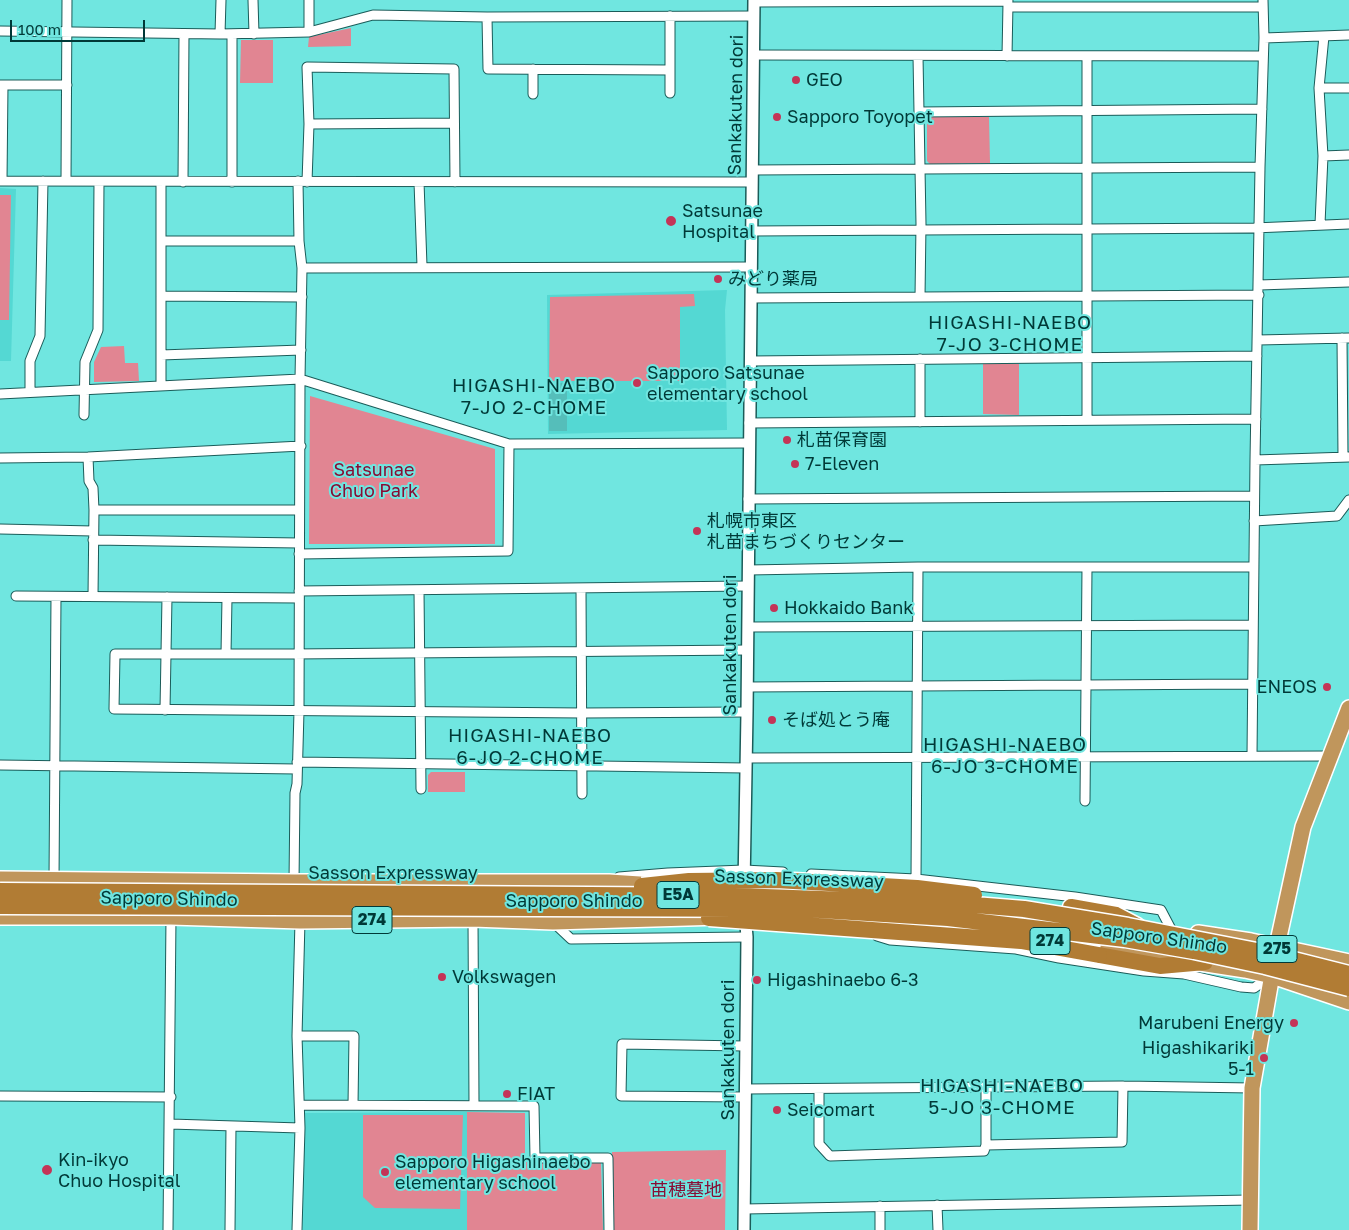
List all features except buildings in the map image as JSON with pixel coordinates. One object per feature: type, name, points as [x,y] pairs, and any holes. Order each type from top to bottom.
[{"type":"highway","name":"275","points":[[1250,1230],[1252,1088],[1277,946],[1303,827],[1349,708]]},
{"type":"highway","name":"Sapporo Shindo","points":[[0,879],[294,882],[572,895],[610,882],[1171,929],[1277,946],[1349,962]]},
{"type":"highway","points":[[572,895],[689,881],[776,880],[917,888],[1071,907],[1116,915],[1137,926]]},
{"type":"highway","name":"Sasson Expressway","points":[[0,891],[736,896],[962,904],[1024,909],[1128,926],[1262,952],[1349,974]]},
{"type":"highway","name":"Sasson Expressway","points":[[0,906],[572,895],[804,909],[948,918],[1124,940],[1194,951],[1265,966],[1349,988]]},
{"type":"highway","points":[[572,895],[764,923],[1021,940],[1160,966],[1205,962]]},
{"type":"highway","name":"Sapporo Shindo","points":[[0,917],[171,917],[300,921],[473,920],[553,922],[745,916],[903,920],[1205,962],[1272,976],[1349,1002]]},
{"type":"street","points":[[66,181],[67,0]]},
{"type":"street","points":[[220,34],[221,0]]},
{"type":"street","points":[[254,0],[254,34]]},
{"type":"street","points":[[309,0],[309,32]]},
{"type":"street","points":[[754,1],[1263,4],[1264,56],[1260,167],[1251,684],[1252,755]]},
{"type":"street","name":"Sankakuten dori","points":[[744,1230],[747,937],[744,870],[754,1]]},
{"type":"street","points":[[1007,56],[1008,2]]},
{"type":"street","points":[[0,31],[184,34],[309,32],[373,15],[487,17],[754,16]]},
{"type":"street","points":[[670,16],[670,93]]},
{"type":"street","points":[[487,17],[488,69],[670,70]]},
{"type":"street","points":[[183,182],[184,34]]},
{"type":"street","points":[[232,34],[232,182]]},
{"type":"street","points":[[1264,38],[1349,35]]},
{"type":"street","points":[[1320,224],[1323,156],[1319,88],[1324,36]]},
{"type":"street","points":[[754,55],[1264,56]]},
{"type":"street","points":[[918,56],[921,229],[920,297]]},
{"type":"street","points":[[1087,56],[1087,420]]},
{"type":"street","points":[[294,882],[295,793],[297,784],[299,712],[302,268],[299,241],[309,124],[306,68],[454,69],[455,182]]},
{"type":"street","points":[[533,69],[533,94]]},
{"type":"street","points":[[67,85],[2,85],[1,181],[455,182],[752,176],[920,170],[1260,167]]},
{"type":"street","points":[[1319,88],[1349,88]]},
{"type":"street","points":[[919,112],[1262,109]]},
{"type":"street","points":[[309,124],[454,124]]},
{"type":"street","points":[[1323,156],[1349,154]]},
{"type":"street","points":[[30,392],[30,361],[40,336],[42,181]]},
{"type":"street","points":[[84,415],[85,362],[98,330],[99,182]]},
{"type":"street","points":[[160,386],[162,355],[160,350],[161,182]]},
{"type":"street","points":[[419,182],[422,266]]},
{"type":"street","points":[[752,230],[1259,228],[1349,224]]},
{"type":"street","points":[[161,242],[299,241]]},
{"type":"street","points":[[302,268],[422,266],[750,267]]},
{"type":"street","points":[[1259,285],[1349,282]]},
{"type":"street","points":[[161,296],[302,297]]},
{"type":"street","points":[[751,298],[1259,296]]},
{"type":"street","points":[[1255,460],[1346,457],[1345,338],[1258,340]]},
{"type":"street","points":[[162,355],[301,350]]},
{"type":"street","points":[[751,361],[1257,356]]},
{"type":"street","points":[[920,359],[920,422]]},
{"type":"street","points":[[0,394],[300,379],[509,444],[749,443]]},
{"type":"street","points":[[749,423],[1256,419]]},
{"type":"street","points":[[299,554],[508,551],[509,444]]},
{"type":"street","points":[[0,458],[88,457],[301,446]]},
{"type":"street","points":[[88,457],[89,481],[93,488],[94,510],[93,596]]},
{"type":"street","points":[[748,499],[1254,496]]},
{"type":"street","points":[[1254,521],[1337,516],[1349,500]]},
{"type":"street","points":[[94,510],[299,510]]},
{"type":"street","points":[[0,529],[93,531]]},
{"type":"street","points":[[93,540],[299,543]]},
{"type":"street","points":[[748,570],[918,567],[1253,567]]},
{"type":"street","points":[[916,879],[918,567]]},
{"type":"street","points":[[1085,801],[1087,567]]},
{"type":"street","points":[[16,596],[227,598],[419,590],[748,586]]},
{"type":"street","points":[[581,588],[582,794]]},
{"type":"street","points":[[419,590],[421,789]]},
{"type":"street","points":[[54,880],[56,597]]},
{"type":"street","points":[[165,710],[167,597]]},
{"type":"street","points":[[226,654],[227,598]]},
{"type":"street","points":[[748,627],[1253,625]]},
{"type":"street","points":[[747,712],[582,713],[114,710],[115,654],[748,650]]},
{"type":"street","points":[[747,687],[1251,684]]},
{"type":"street","points":[[0,765],[583,766],[917,758],[1329,756]]},
{"type":"street","points":[[572,895],[668,872],[744,870],[916,879],[1075,897],[1161,910],[1171,929]]},
{"type":"street","points":[[168,1230],[171,1097],[171,917]]},
{"type":"street","points":[[853,918],[878,937],[890,940],[1016,949],[1135,970],[1184,974],[1242,987],[1254,988],[1272,976]]},
{"type":"street","points":[[473,920],[474,1106]]},
{"type":"street","points":[[297,1230],[300,1128],[297,1036],[300,921]]},
{"type":"street","points":[[553,922],[572,939],[747,937]]},
{"type":"street","points":[[297,1036],[354,1036],[353,1105]]},
{"type":"street","points":[[745,1046],[622,1044],[622,1096],[745,1093],[819,1088],[1123,1086],[1252,1088]]},
{"type":"street","points":[[986,1145],[1122,1142],[1123,1086]]},
{"type":"street","points":[[819,1088],[819,1144],[830,1156],[984,1151],[986,1145],[986,1087]]},
{"type":"street","points":[[0,1096],[171,1097]]},
{"type":"street","points":[[300,1105],[534,1106],[535,1158],[608,1158],[609,1230]]},
{"type":"street","points":[[170,1124],[300,1128]]},
{"type":"street","points":[[230,1230],[231,1126]]},
{"type":"street","points":[[744,1210],[1250,1200]]},
{"type":"street","points":[[937,1205],[938,1230]]},
{"type":"street","points":[[880,1206],[880,1230]]},
{"type":"shaded area","points":[[0,188],[16,189],[11,361],[0,361]]},
{"type":"shaded area","name":"Sapporo Satsunae elementary school","points":[[727,290],[725,310],[727,430],[548,434],[547,295]]},
{"type":"shaded area","points":[[549,383],[567,383],[567,431],[549,431]]},
{"type":"shaded area","name":"Sapporo Higashinaebo elementary school","points":[[467,1112],[467,1230],[303,1230],[304,1113]]},
{"type":"green space","points":[[351,28],[351,46],[308,47],[309,37]]},
{"type":"green space","points":[[241,40],[273,40],[273,83],[240,83]]},
{"type":"green space","points":[[931,117],[989,117],[990,163],[930,164],[927,161],[927,120]]},
{"type":"green space","points":[[0,195],[11,195],[9,320],[0,320]]},
{"type":"green space","points":[[694,294],[695,306],[680,307],[680,381],[549,381],[550,297]]},
{"type":"green space","points":[[124,346],[125,363],[138,363],[139,381],[94,382],[94,362],[101,347]]},
{"type":"green space","points":[[983,364],[1019,364],[1019,415],[983,414]]},
{"type":"green space","name":"Satsunae Chuo Park","points":[[310,396],[495,449],[495,544],[309,544]]},
{"type":"green space","points":[[431,772],[465,772],[465,792],[428,792],[428,775]]},
{"type":"green space","points":[[467,1112],[525,1113],[525,1162],[601,1163],[603,1230],[467,1230]]},
{"type":"green space","points":[[363,1115],[463,1115],[460,1209],[375,1208],[363,1197]]},
{"type":"green space","name":"苗穂墓地","points":[[726,1150],[725,1230],[614,1230],[612,1152]]},
{"type":"place","name":"GEO","points":[[796,80]]},
{"type":"place","name":"Sapporo Toyopet","points":[[777,117]]},
{"type":"place","name":"Satsunae Hospital","points":[[671,221]]},
{"type":"place","name":"みどり薬局","points":[[718,279]]},
{"type":"place","name":"Sapporo Satsunae elementary school","points":[[637,383]]},
{"type":"place","name":"札苗保育園","points":[[787,440]]},
{"type":"place","name":"7-Eleven","points":[[795,464]]},
{"type":"place","name":"札幌市東区 札苗まちづくりセンター","points":[[697,531]]},
{"type":"place","name":"Hokkaido Bank","points":[[774,608]]},
{"type":"place","name":"ENEOS","points":[[1327,687]]},
{"type":"place","name":"そば処とう庵","points":[[772,720]]},
{"type":"place","name":"Volkswagen","points":[[442,977]]},
{"type":"place","name":"Higashinaebo 6-3","points":[[757,980]]},
{"type":"place","name":"Marubeni Energy","points":[[1294,1023]]},
{"type":"place","name":"Higashikariki 5-1","points":[[1264,1058]]},
{"type":"place","name":"FIAT","points":[[507,1094]]},
{"type":"place","name":"Seicomart","points":[[777,1110]]},
{"type":"place","name":"Kin-ikyo Chuo Hospital","points":[[47,1170]]},
{"type":"place","name":"Sapporo Higashinaebo elementary school","points":[[385,1172]]},
{"type":"district","name":"HIGASHI-NAEBO 7-JO 3-CHOME","points":[[1010,334]]},
{"type":"district","name":"HIGASHI-NAEBO 7-JO 2-CHOME","points":[[534,397]]},
{"type":"district","name":"HIGASHI-NAEBO 6-JO 2-CHOME","points":[[530,747]]},
{"type":"district","name":"HIGASHI-NAEBO 6-JO 3-CHOME","points":[[1005,756]]},
{"type":"district","name":"HIGASHI-NAEBO 5-JO 3-CHOME","points":[[1002,1097]]}]
